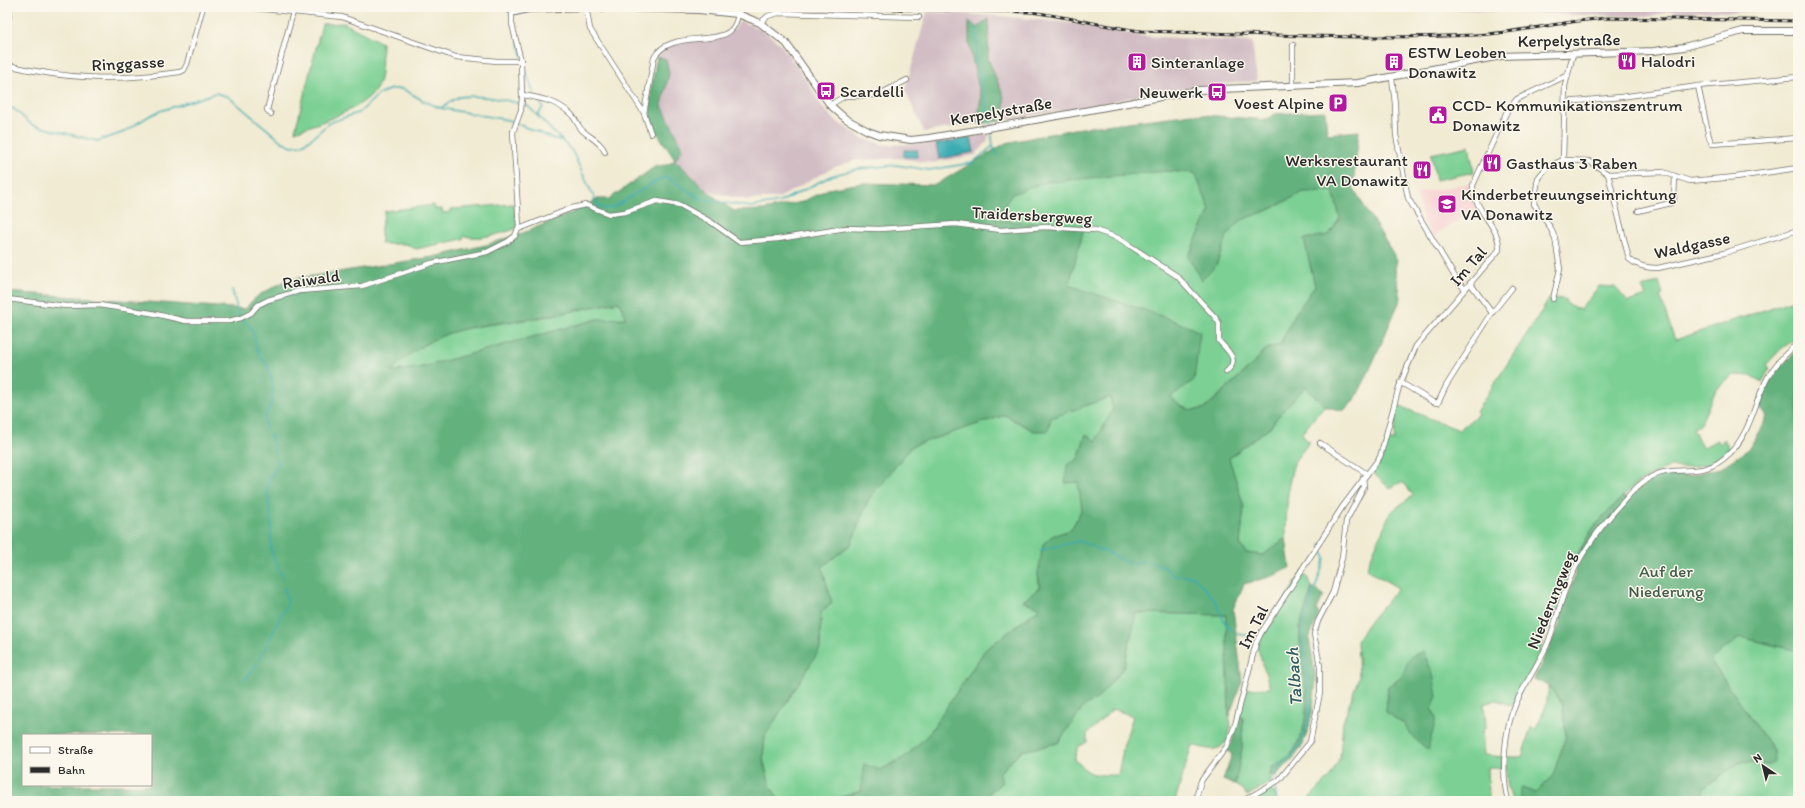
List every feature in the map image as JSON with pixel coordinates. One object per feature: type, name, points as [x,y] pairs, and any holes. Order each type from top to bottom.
[{"type":"main road","name":"Kerpelystraße","points":[[510,9],[586,7],[699,10],[738,14],[760,23],[774,32],[792,50],[830,105],[846,119],[860,127],[892,138],[911,140],[1199,90],[1358,84],[1501,56],[1654,51],[1684,47],[1743,31],[1798,31]]},
{"type":"street","points":[[7,29],[10,7]]},
{"type":"street","name":"Ringgasse","points":[[7,65],[40,73],[94,79],[138,77],[180,72],[184,70],[187,64],[203,7]]},
{"type":"street","points":[[244,7],[351,18],[412,42],[456,57],[497,61],[521,61]]},
{"type":"street","points":[[586,7],[590,29],[644,114],[651,134]]},
{"type":"street","points":[[510,9],[521,61],[521,108],[513,132],[519,229]]},
{"type":"street","points":[[271,114],[267,110],[293,12]]},
{"type":"street","points":[[760,23],[768,16],[778,13],[919,17]]},
{"type":"street","points":[[644,114],[654,58],[658,51],[677,42],[728,32],[735,24],[738,14]]},
{"type":"street","points":[[1293,45],[1293,86]]},
{"type":"street","points":[[1563,160],[1565,102],[1568,75],[1573,54]]},
{"type":"street","name":"Im Tal","points":[[1195,801],[1201,781],[1222,753],[1232,732],[1256,643],[1261,633],[1331,524],[1380,457],[1400,382],[1416,346],[1499,250],[1499,243],[1496,234],[1476,201],[1473,189],[1508,109],[1517,99],[1568,75]]},
{"type":"street","points":[[1565,102],[1620,97],[1698,86],[1798,77]]},
{"type":"street","points":[[1392,78],[1396,135],[1408,198],[1458,282],[1465,289]]},
{"type":"street","points":[[830,105],[845,96],[878,95],[907,80]]},
{"type":"street","points":[[1698,86],[1712,144],[1798,138]]},
{"type":"street","points":[[522,97],[540,98],[562,107],[574,117],[582,130],[603,148],[605,152]]},
{"type":"street","points":[[1553,299],[1560,269],[1555,238],[1550,226],[1534,204],[1538,178],[1547,167],[1563,160],[1589,162],[1608,174],[1654,171],[1663,172],[1690,181],[1798,168]]},
{"type":"street","name":"Waldgasse","points":[[1608,174],[1629,259],[1633,263],[1649,268],[1658,268],[1724,253],[1798,230]]},
{"type":"street","points":[[1638,211],[1671,203],[1674,200],[1675,176]]},
{"type":"street","name":"Traidersbergweg","points":[[519,229],[572,208],[586,205],[609,214],[625,212],[657,201],[680,205],[711,222],[739,242],[778,239],[846,228],[956,224],[1002,230],[1046,227],[1095,230],[1118,238],[1153,260],[1177,276],[1197,297],[1219,323],[1219,341],[1234,360],[1232,367],[1226,372]]},
{"type":"street","name":"Raiwald","points":[[7,299],[66,306],[99,305],[151,313],[186,321],[229,320],[241,318],[251,313],[258,304],[298,290],[362,286],[432,263],[487,252],[507,242],[519,229]]},
{"type":"street","points":[[1470,284],[1492,314]]},
{"type":"street","points":[[1400,382],[1433,402],[1438,403],[1446,386],[1492,314],[1512,288]]},
{"type":"street","name":"Niederungweg","points":[[1508,801],[1505,785],[1505,750],[1516,703],[1542,657],[1555,625],[1566,588],[1591,540],[1634,488],[1647,479],[1666,471],[1690,472],[1705,470],[1718,464],[1729,454],[1738,444],[1750,423],[1767,378],[1777,363],[1798,343]]},
{"type":"street","points":[[1320,443],[1365,476]]},
{"type":"street","name":"Im Tal","points":[[1243,801],[1279,780],[1310,742],[1320,693],[1320,666],[1314,634],[1318,621],[1333,592],[1342,558],[1346,522],[1364,487],[1365,476]]},
{"type":"shaded area","points":[[680,7],[851,7],[850,12]]},
{"type":"shaded area","points":[[1405,7],[1798,7],[1798,9],[1735,12],[1666,11],[1656,16],[1572,15]]},
{"type":"shaded area","points":[[927,12],[999,16],[1070,23],[1142,36],[1252,42],[1257,81],[1207,85],[1152,93],[1074,109],[924,132],[905,90]]},
{"type":"shaded area","points":[[740,21],[763,30],[780,44],[802,73],[823,108],[836,121],[861,138],[885,145],[925,144],[989,133],[987,142],[975,155],[931,163],[899,158],[857,160],[834,167],[779,198],[748,200],[708,192],[675,160],[683,148],[662,106],[669,73],[657,57],[669,46],[678,43],[701,40],[734,30]]},
{"type":"shaded area","name":"Kinderbetreuungseinrichtung VA Donawitz","points":[[1471,183],[1469,189],[1471,199],[1477,209],[1433,236],[1424,222],[1416,193]]},
{"type":"green space","points":[[989,19],[988,59],[1004,97],[1005,120],[979,124],[978,117],[981,98],[969,44],[969,21],[977,28]]},
{"type":"green space","points":[[344,23],[382,43],[379,83],[374,92],[366,100],[355,107],[329,119],[295,131],[322,24]]},
{"type":"green space","points":[[657,57],[666,59],[669,73],[662,106],[683,148],[675,160],[650,122],[651,89]]},
{"type":"green space","points":[[1325,111],[1327,134],[1359,131],[1353,188],[1397,260],[1395,269],[1401,298],[1367,376],[1354,401],[1343,411],[1324,406],[1306,387],[1284,409],[1270,427],[1229,458],[1244,507],[1240,544],[1246,553],[1263,555],[1286,538],[1290,568],[1273,576],[1244,584],[1233,609],[1242,681],[1229,716],[1226,615],[1136,613],[1124,667],[1097,699],[1084,706],[1058,743],[1022,751],[999,773],[1002,782],[980,801],[828,801],[861,791],[864,764],[880,770],[905,757],[928,735],[985,650],[1040,608],[1023,601],[1040,587],[1038,573],[1043,544],[1052,536],[1071,530],[1082,509],[1078,482],[1065,483],[1067,465],[1078,459],[1086,434],[1096,441],[1113,409],[1110,397],[1051,418],[1048,431],[1034,431],[1005,415],[912,446],[868,500],[851,544],[822,567],[832,603],[821,612],[820,649],[765,736],[763,759],[770,786],[780,801],[7,801],[7,292],[246,309],[259,295],[287,280],[433,257],[486,245],[523,233],[576,211],[597,199],[609,199],[656,166],[667,165],[675,160],[708,192],[734,211],[763,210],[802,202],[828,189],[861,183],[935,185],[1006,143],[1074,129],[1193,114],[1266,120],[1274,114]],"holes":[[[1167,171],[1195,173],[1210,210],[1188,257],[1202,280],[1216,266],[1227,236],[1241,220],[1271,209],[1303,192],[1333,191],[1340,218],[1329,235],[1304,239],[1315,286],[1295,314],[1281,344],[1265,350],[1254,363],[1206,408],[1190,410],[1182,407],[1170,397],[1194,380],[1200,332],[1152,313],[1069,285],[1084,227],[995,220],[1012,194],[1045,182]],[[619,302],[626,318],[598,319],[423,367],[390,372],[408,356],[425,344],[460,330]]]},
{"type":"green space","points":[[1469,146],[1474,172],[1436,180],[1431,154]]},
{"type":"green space","points":[[1167,171],[1195,173],[1210,210],[1188,257],[1216,266],[1227,236],[1241,220],[1271,209],[1303,192],[1333,191],[1340,218],[1329,235],[1304,239],[1315,286],[1295,314],[1280,344],[1265,350],[1254,363],[1205,408],[1194,410],[1178,404],[1169,397],[1110,300],[1069,285],[1084,227],[995,220],[1012,194],[1045,182]]},
{"type":"green space","points":[[514,204],[517,226],[515,229],[509,231],[483,237],[464,236],[463,239],[416,249],[406,244],[381,244],[381,227],[385,211],[434,205],[435,209],[442,209],[443,213],[451,212],[451,209]]},
{"type":"green space","points":[[1659,281],[1663,295],[1660,296],[1675,340],[1794,300],[1798,309],[1798,337],[1781,349],[1766,365],[1770,368],[1762,382],[1751,376],[1734,375],[1716,390],[1700,425],[1693,428],[1702,448],[1717,440],[1720,444],[1724,439],[1730,449],[1710,464],[1683,468],[1671,467],[1661,470],[1638,483],[1623,496],[1593,528],[1577,555],[1551,629],[1546,629],[1540,654],[1513,706],[1496,700],[1484,704],[1486,727],[1482,731],[1484,755],[1502,757],[1502,768],[1488,768],[1489,798],[1467,801],[1306,801],[1330,777],[1340,757],[1343,722],[1359,676],[1357,641],[1366,626],[1398,588],[1366,569],[1390,513],[1413,495],[1402,482],[1389,488],[1373,473],[1383,457],[1387,440],[1394,441],[1397,405],[1459,430],[1478,414],[1476,412],[1550,298],[1565,299],[1566,303],[1580,310],[1599,286],[1615,287],[1628,302],[1646,296],[1642,288]],"holes":[[[1401,678],[1437,696],[1432,708],[1436,719],[1411,735],[1405,725],[1386,712],[1388,686]]]},
{"type":"green space","points":[[620,302],[627,318],[598,319],[423,367],[389,372],[407,356],[424,344],[459,330],[539,318]]},
{"type":"green space","name":"Auf der Niederung","points":[[1798,350],[1798,651],[1740,637],[1710,660],[1773,750],[1774,761],[1769,765],[1740,762],[1706,786],[1701,795],[1703,801],[1521,801],[1521,788],[1536,793],[1553,775],[1566,736],[1562,703],[1549,686],[1534,679],[1559,626],[1564,605],[1574,579],[1577,555],[1593,528],[1623,496],[1629,500],[1636,491],[1646,483],[1663,474],[1687,476],[1720,468],[1749,449],[1767,417],[1759,405],[1772,374]]},
{"type":"green space","points":[[1306,387],[1324,406],[1302,433],[1306,440],[1310,441],[1295,461],[1292,469],[1286,520],[1286,538],[1263,555],[1246,553],[1240,544],[1244,507],[1229,458],[1270,427],[1284,409]]},
{"type":"green space","points":[[1110,396],[1113,409],[1096,441],[1086,435],[1078,459],[1066,483],[1079,481],[1082,509],[1071,530],[1052,536],[1038,573],[1040,608],[985,650],[928,735],[905,757],[880,770],[862,791],[828,801],[780,801],[770,786],[763,759],[765,736],[820,649],[821,612],[832,603],[822,567],[851,544],[868,500],[912,446],[1005,415],[1034,431],[1051,418]]},
{"type":"green space","points":[[1303,570],[1312,587],[1300,628],[1301,656],[1306,698],[1304,726],[1296,747],[1290,755],[1272,767],[1271,782],[1247,796],[1243,790],[1235,785],[1242,748],[1243,718],[1240,715],[1245,691],[1246,687],[1248,689],[1270,688],[1257,646]]},
{"type":"green space","points":[[1312,587],[1324,595],[1316,611],[1319,613],[1309,639],[1316,678],[1309,727],[1303,744],[1296,755],[1276,776],[1270,775],[1272,767],[1290,755],[1296,747],[1304,726],[1306,698],[1301,656],[1300,628]]},
{"type":"green space","points":[[1136,613],[1227,615],[1229,716],[1231,724],[1230,732],[1225,743],[1217,748],[1208,749],[1192,745],[1175,801],[980,801],[1002,782],[999,773],[1022,751],[1058,743],[1084,706],[1097,699],[1124,667]],"holes":[[[1113,709],[1133,716],[1124,744],[1118,775],[1092,773],[1087,771],[1074,760],[1078,747],[1087,742],[1087,734]]]},
{"type":"green space","points":[[1740,637],[1798,651],[1798,801],[1703,801],[1701,795],[1706,786],[1740,762],[1768,765],[1773,750],[1710,660]]},
{"type":"green space","points":[[1423,651],[1433,674],[1437,696],[1432,708],[1436,719],[1428,750],[1411,735],[1405,725],[1386,712],[1388,686],[1401,678],[1410,657]]},
{"type":"green space","points":[[1549,686],[1562,703],[1566,736],[1553,775],[1536,793],[1522,788],[1521,801],[1512,801],[1507,783],[1506,757],[1522,757],[1531,727],[1536,729],[1546,706]]},
{"type":"green space","points":[[1240,715],[1243,718],[1242,748],[1235,785],[1223,780],[1232,754],[1227,751],[1231,745]]},
{"type":"green space","points":[[1271,788],[1276,797],[1276,801],[1245,801]]},
{"type":"water","points":[[971,137],[974,152],[939,159],[936,144]]},
{"type":"water","points":[[904,150],[918,150],[917,157],[904,157]]},
{"type":"waterway","points":[[515,26],[526,73],[535,95]]},
{"type":"waterway","points":[[977,28],[976,59],[991,126]]},
{"type":"waterway","points":[[7,106],[14,109],[32,125],[97,141],[122,133],[160,111],[216,93],[229,97],[281,141],[292,146],[301,145],[311,139],[329,123],[360,112],[379,94],[391,89],[403,89],[440,108],[454,99],[466,96],[503,100],[528,106],[572,151],[598,206],[606,209],[614,207],[658,180],[667,177],[701,199],[751,207],[780,202],[831,176],[857,169],[896,165],[929,170],[972,163],[993,146],[991,130]]},
{"type":"waterway","points":[[538,100],[543,107],[538,115]]},
{"type":"waterway","points":[[440,108],[508,120],[554,139],[562,140]]},
{"type":"waterway","name":"Talbach","points":[[993,147],[998,156]]},
{"type":"waterway","points":[[232,290],[239,316]]},
{"type":"waterway","points":[[243,320],[252,330],[257,350],[267,366],[272,381],[273,399],[264,419],[266,429]]},
{"type":"waterway","points":[[269,434],[275,456],[279,463],[269,479],[267,489],[271,523],[271,551],[283,580]]},
{"type":"waterway","points":[[1040,550],[1080,541],[1112,554],[1129,563]]},
{"type":"waterway","name":"Talbach","points":[[1277,801],[1273,771],[1290,757],[1300,745],[1309,717],[1310,693],[1302,630],[1325,558],[1320,544]]},
{"type":"waterway","points":[[1132,564],[1144,561],[1163,566],[1174,576],[1193,576],[1215,600],[1225,623],[1232,631]]},
{"type":"waterway","points":[[259,660],[288,602],[284,587]]},
{"type":"waterway","points":[[1238,633],[1253,637]]},
{"type":"waterway","points":[[244,680],[257,664]]},
{"type":"railway","points":[[804,7],[1029,12],[1142,31],[1350,37],[1492,34],[1576,21],[1610,18],[1798,21]]},
{"type":"railway","points":[[1475,7],[1526,9]]},
{"type":"railway","points":[[1768,7],[1789,7]]},
{"type":"place","name":"Halodri","points":[[1627,61]]},
{"type":"place","name":"Sinteranlage","points":[[1137,62]]},
{"type":"place","name":"ESTW Leoben Donawitz","points":[[1394,62]]},
{"type":"place","name":"Scardelli","points":[[826,91]]},
{"type":"place","name":"Neuwerk","points":[[1217,92]]},
{"type":"place","name":"Voest Alpine","points":[[1338,103]]},
{"type":"place","name":"CCD- Kommunikationszentrum Donawitz","points":[[1438,115]]},
{"type":"place","name":"Gasthaus 3 Raben","points":[[1492,163]]},
{"type":"place","name":"Werksrestaurant VA Donawitz","points":[[1422,170]]},
{"type":"place","name":"Kinderbetreuungseinrichtung VA Donawitz","points":[[1447,204]]}]
